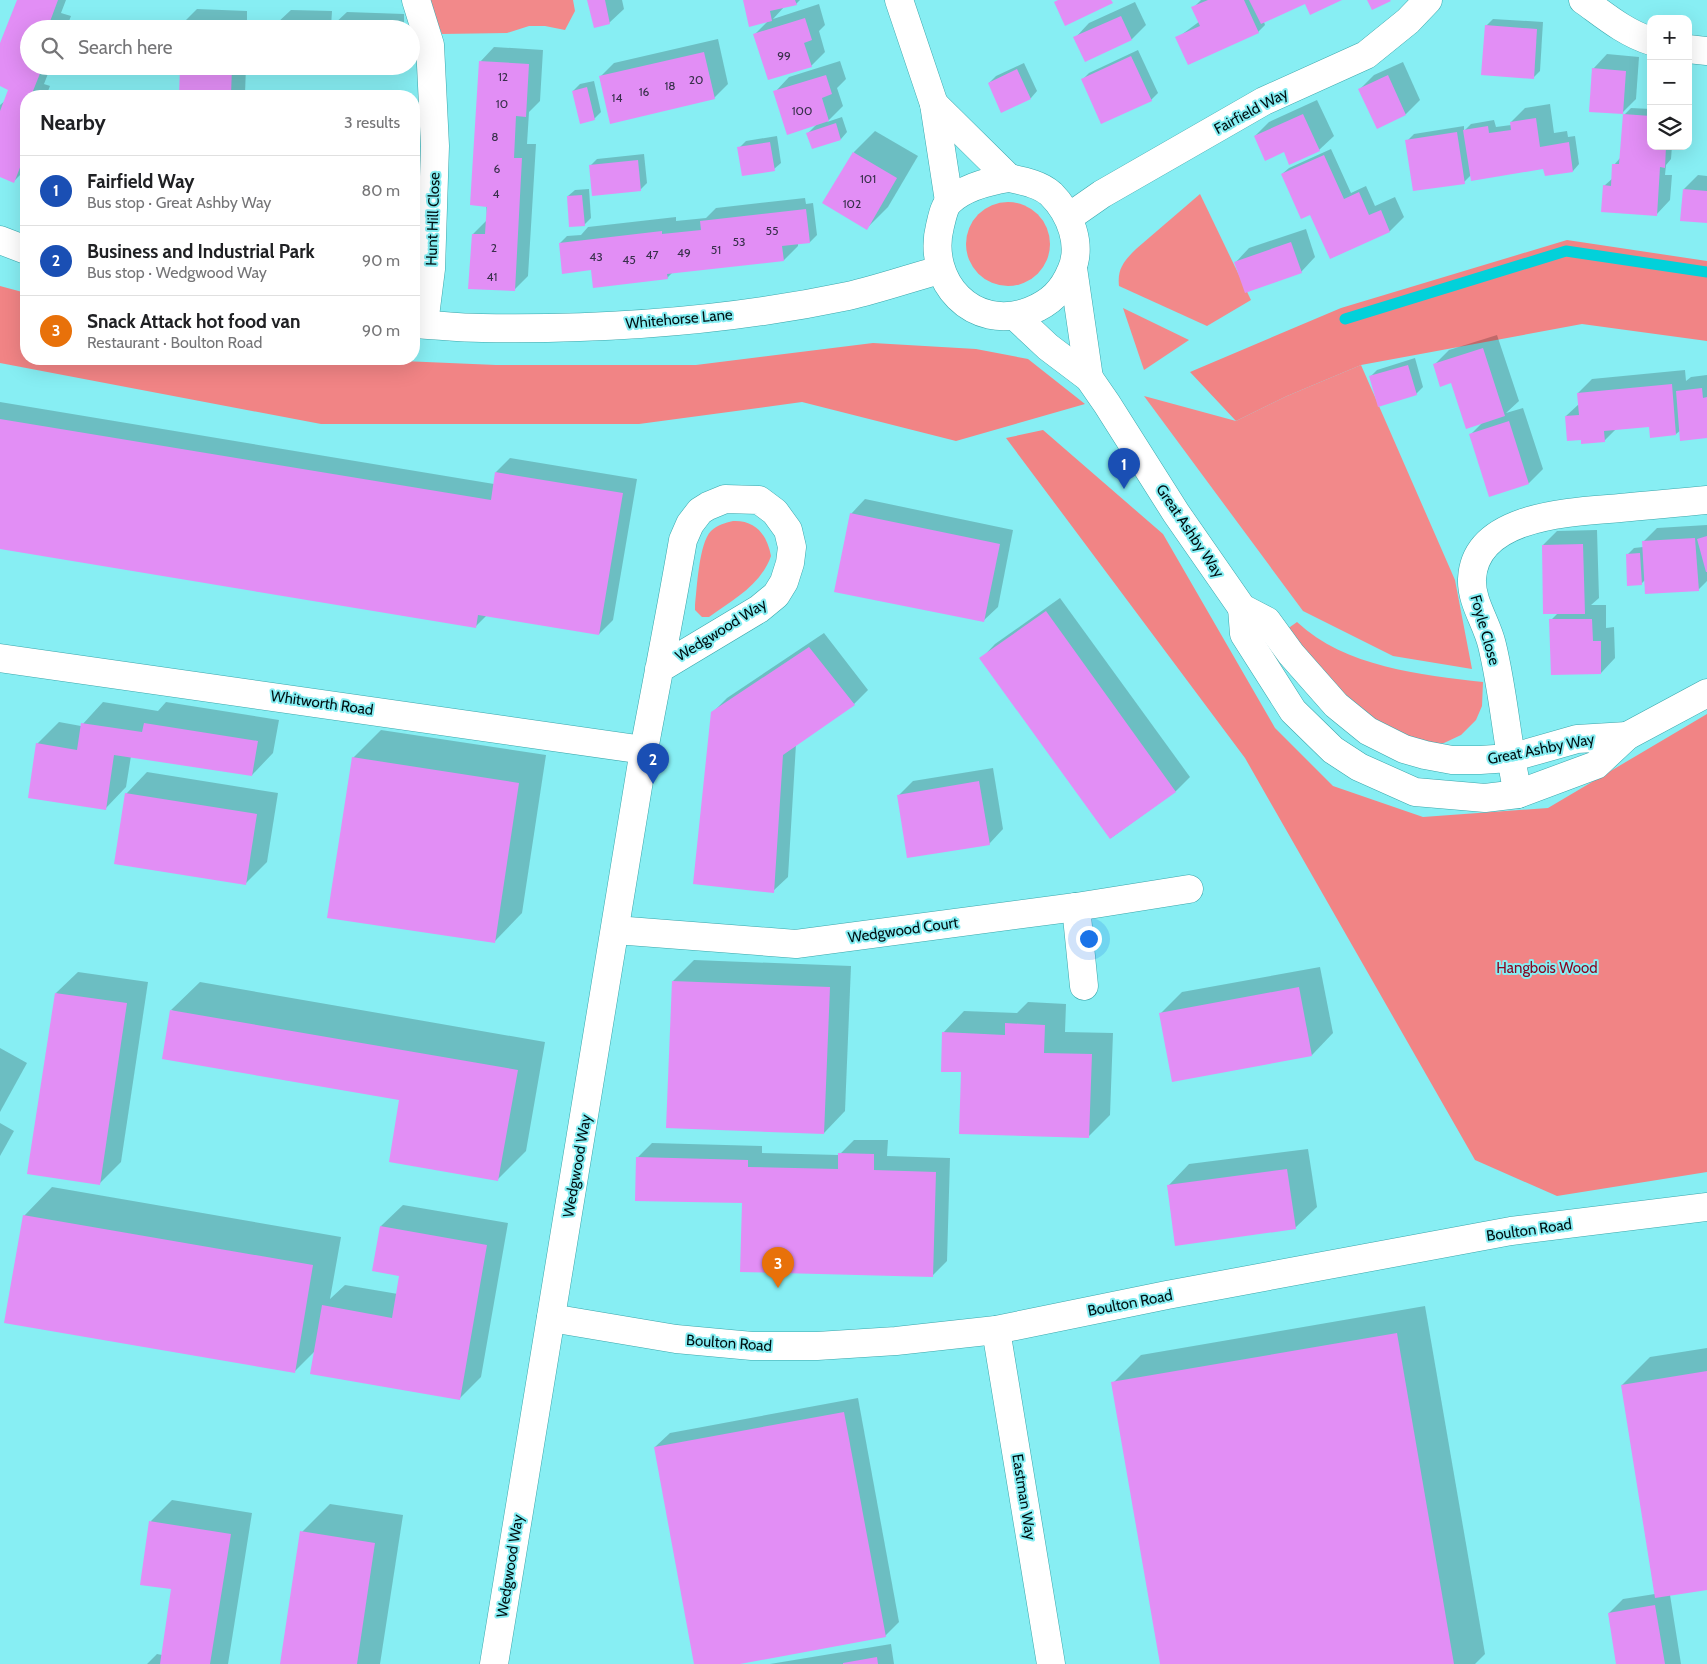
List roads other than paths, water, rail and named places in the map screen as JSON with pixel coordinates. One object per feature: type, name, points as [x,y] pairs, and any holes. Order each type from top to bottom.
[{"type":"street","name":"Hunt Hill Close","points":[[416,0],[430,45],[424,113],[431,269],[420,319]]},
{"type":"street","name":"Great Ashby Way","points":[[899,0],[934,104],[949,201],[937,240],[940,270],[954,295],[976,311],[997,317],[1016,317],[1044,306],[1062,290],[1073,268]]},
{"type":"street","name":"Fairfield Way","points":[[1069,217],[1102,194],[1264,101],[1366,55],[1408,21],[1428,0]]},
{"type":"street","points":[[1582,0],[1639,38],[1647,41]]},
{"type":"street","points":[[1692,49],[1707,51]]},
{"type":"street","name":"Great Ashby Way","points":[[934,104],[1009,178]]},
{"type":"street","name":"Great Ashby Way","points":[[949,201],[983,182],[1009,178],[1030,182],[1050,194],[1069,217],[1076,240],[1073,268],[1089,378]]},
{"type":"street","points":[[0,240],[20,248]]},
{"type":"street","name":"Whitehorse Lane","points":[[420,324],[481,328],[588,327],[702,318],[775,310],[850,295],[940,270]]},
{"type":"street","name":"Great Ashby Way","points":[[1016,317],[1048,347],[1089,378],[1176,513],[1242,608],[1267,621],[1291,654],[1336,705],[1368,731],[1404,749],[1426,756],[1452,760],[1510,758],[1576,740],[1627,736]]},
{"type":"street","name":"Wedgwood Way","points":[[494,1664],[644,750],[683,540],[690,524],[700,511],[725,499],[759,500],[775,512],[788,530],[792,547],[790,563],[784,582],[776,595],[759,609],[660,668]]},
{"type":"street","name":"Foyle Close","points":[[1518,794],[1510,758],[1492,645],[1473,589],[1476,564],[1485,548],[1516,525],[1555,514],[1707,500]]},
{"type":"street","name":"Great Ashby Way","points":[[1242,608],[1244,634],[1293,711],[1333,750],[1359,767],[1415,792],[1485,798],[1518,794],[1596,765],[1627,736],[1707,693]]},
{"type":"street","name":"Whitworth Road","points":[[0,658],[644,750]]},
{"type":"street","name":"Wedgwood Court","points":[[615,930],[796,944],[1076,908],[1189,888]]},
{"type":"street","points":[[1076,908],[1084,986]]},
{"type":"street","name":"Boulton Road","points":[[551,1318],[676,1339],[752,1346],[836,1345],[996,1330],[1511,1231],[1707,1207]]},
{"type":"street","name":"Eastman Way","points":[[996,1330],[1051,1664]]},
{"type":"waterway","points":[[1345,319],[1566,251],[1707,272]]},
{"type":"place","name":"Fairfield Way","points":[[1124,489]]},
{"type":"place","name":"Business and Industrial Park","points":[[653,784]]},
{"type":"place","name":"Snack Attack hot food van","points":[[778,1288]]},
{"type":"park label","name":"Hangbois Wood","points":[[1547,968]]}]
